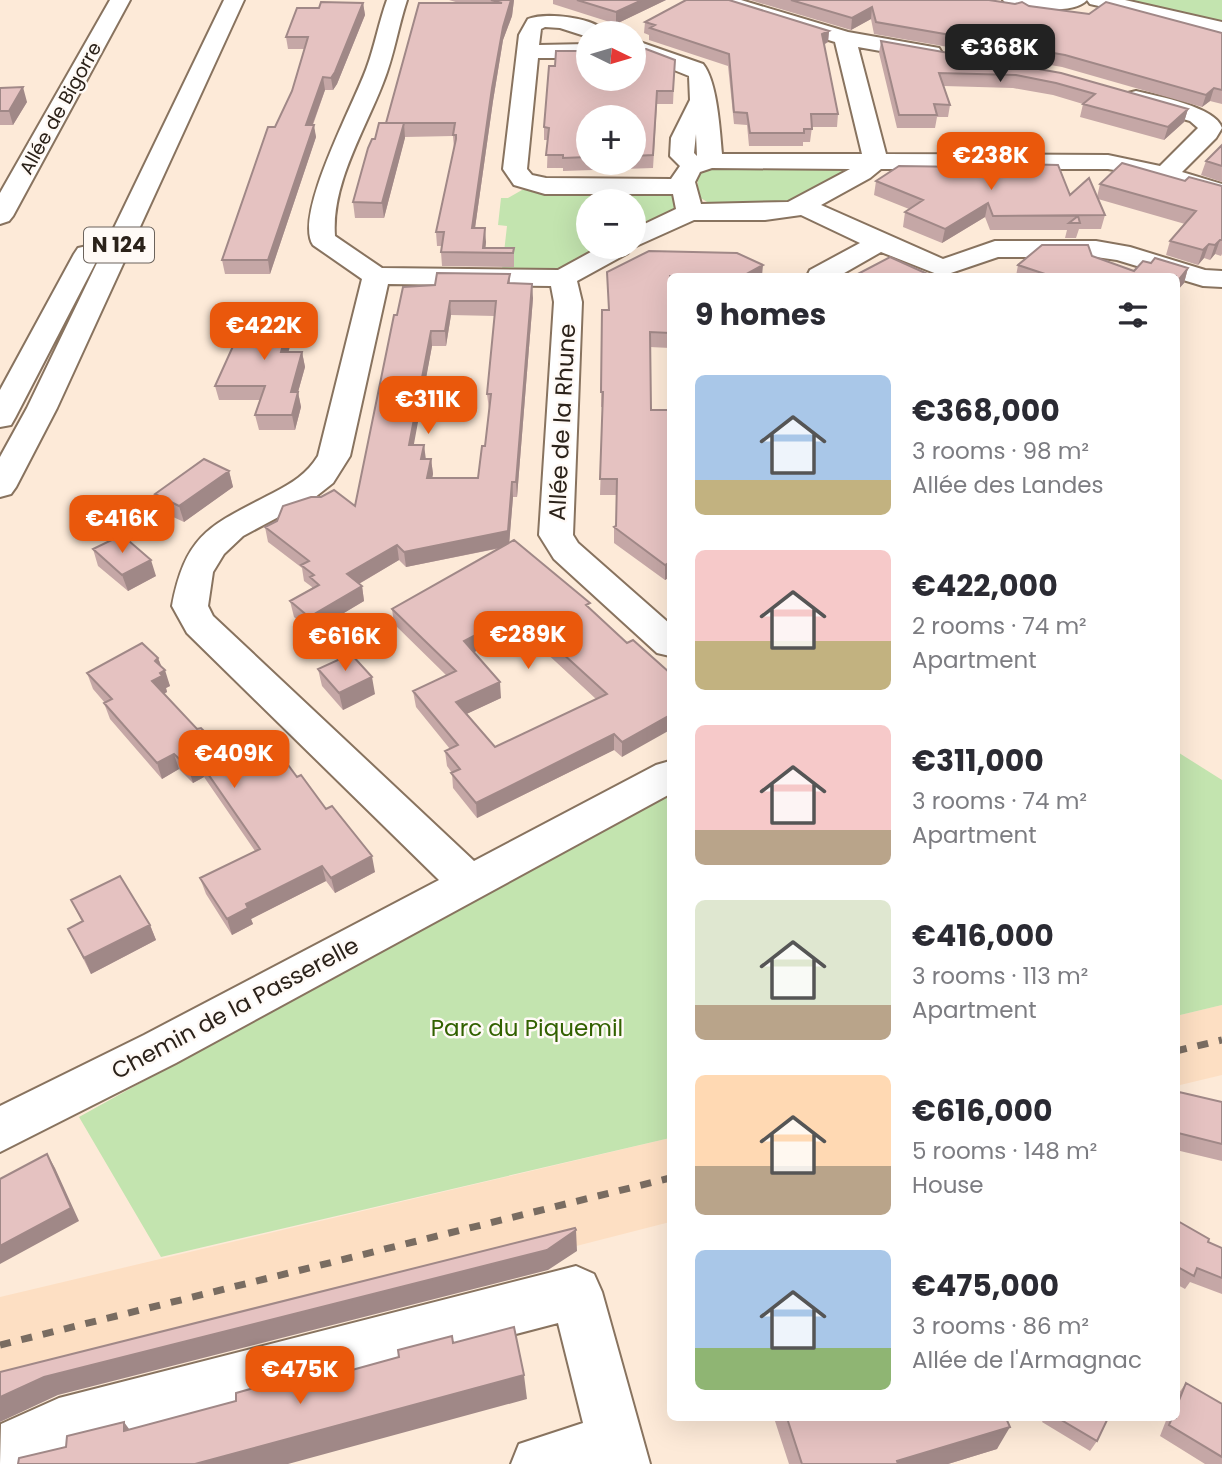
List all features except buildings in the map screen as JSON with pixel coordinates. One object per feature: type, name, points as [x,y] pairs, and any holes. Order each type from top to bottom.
[{"type":"main road","name":"Allée de Bigorre","points":[[0,216],[120,0]]},
{"type":"main road","name":"N 124","points":[[0,418],[97,237],[210,0]]},
{"type":"main road","name":"N 124","points":[[0,487],[42,408],[234,0]]},
{"type":"main road","points":[[397,0],[377,69],[348,135],[320,232],[322,239],[376,276],[563,278],[597,259]]},
{"type":"main road","points":[[719,0],[845,38],[948,57]]},
{"type":"main road","points":[[1013,0],[1053,4],[1077,0]]},
{"type":"main road","points":[[1097,0],[1222,28]]},
{"type":"main road","points":[[576,27],[555,21],[541,21],[531,27],[515,169],[523,180],[545,186],[696,171],[876,161],[1108,162],[1131,165],[1222,192]]},
{"type":"main road","points":[[845,38],[876,161]]},
{"type":"main road","points":[[646,48],[699,72],[702,100],[707,110],[691,212]]},
{"type":"main road","points":[[528,52],[576,51]]},
{"type":"main road","points":[[1114,92],[1192,114],[1210,123],[1208,133],[1165,175]]},
{"type":"main road","points":[[646,233],[691,212],[778,212],[802,206],[861,173],[876,161]]},
{"type":"main road","points":[[802,206],[950,272],[988,250],[1096,249],[1121,253],[1203,278],[1222,279]]},
{"type":"main road","points":[[825,273],[880,242]]},
{"type":"main road","points":[[376,276],[334,456],[327,470],[306,488],[254,513],[229,530],[198,569],[190,606],[200,624],[470,884]]},
{"type":"main road","name":"Allée de la Rhune","points":[[563,278],[568,302],[556,535],[566,551],[664,630]]},
{"type":"main road","name":"Chemin de la Passerelle","points":[[0,1130],[172,1043],[667,778]]},
{"type":"main road","points":[[15,1464],[21,1444],[59,1426],[576,1292],[619,1453],[539,1464]]},
{"type":"shaded area","points":[[1222,1005],[1222,1075],[1180,1085],[1180,1015]]},
{"type":"shaded area","points":[[667,1139],[667,1223],[0,1394],[0,1297]]},
{"type":"green space","points":[[1113,0],[1222,0],[1222,25]]},
{"type":"green space","points":[[711,166],[857,167],[790,205],[712,205],[699,197],[697,175]]},
{"type":"green space","points":[[522,190],[576,190],[575,264],[549,271],[502,270],[507,226],[498,225],[501,198],[508,198]]},
{"type":"green space","points":[[646,191],[659,191],[672,196],[678,207],[646,223]]},
{"type":"green space","points":[[1180,754],[1222,780],[1222,1005],[1180,1015]]},
{"type":"green space","name":"Parc du Piquemil","points":[[667,791],[667,1139],[161,1257],[79,1117]]},
{"type":"railway","points":[[1180,1050],[1222,1040]]},
{"type":"railway","points":[[0,1345],[667,1179]]}]
